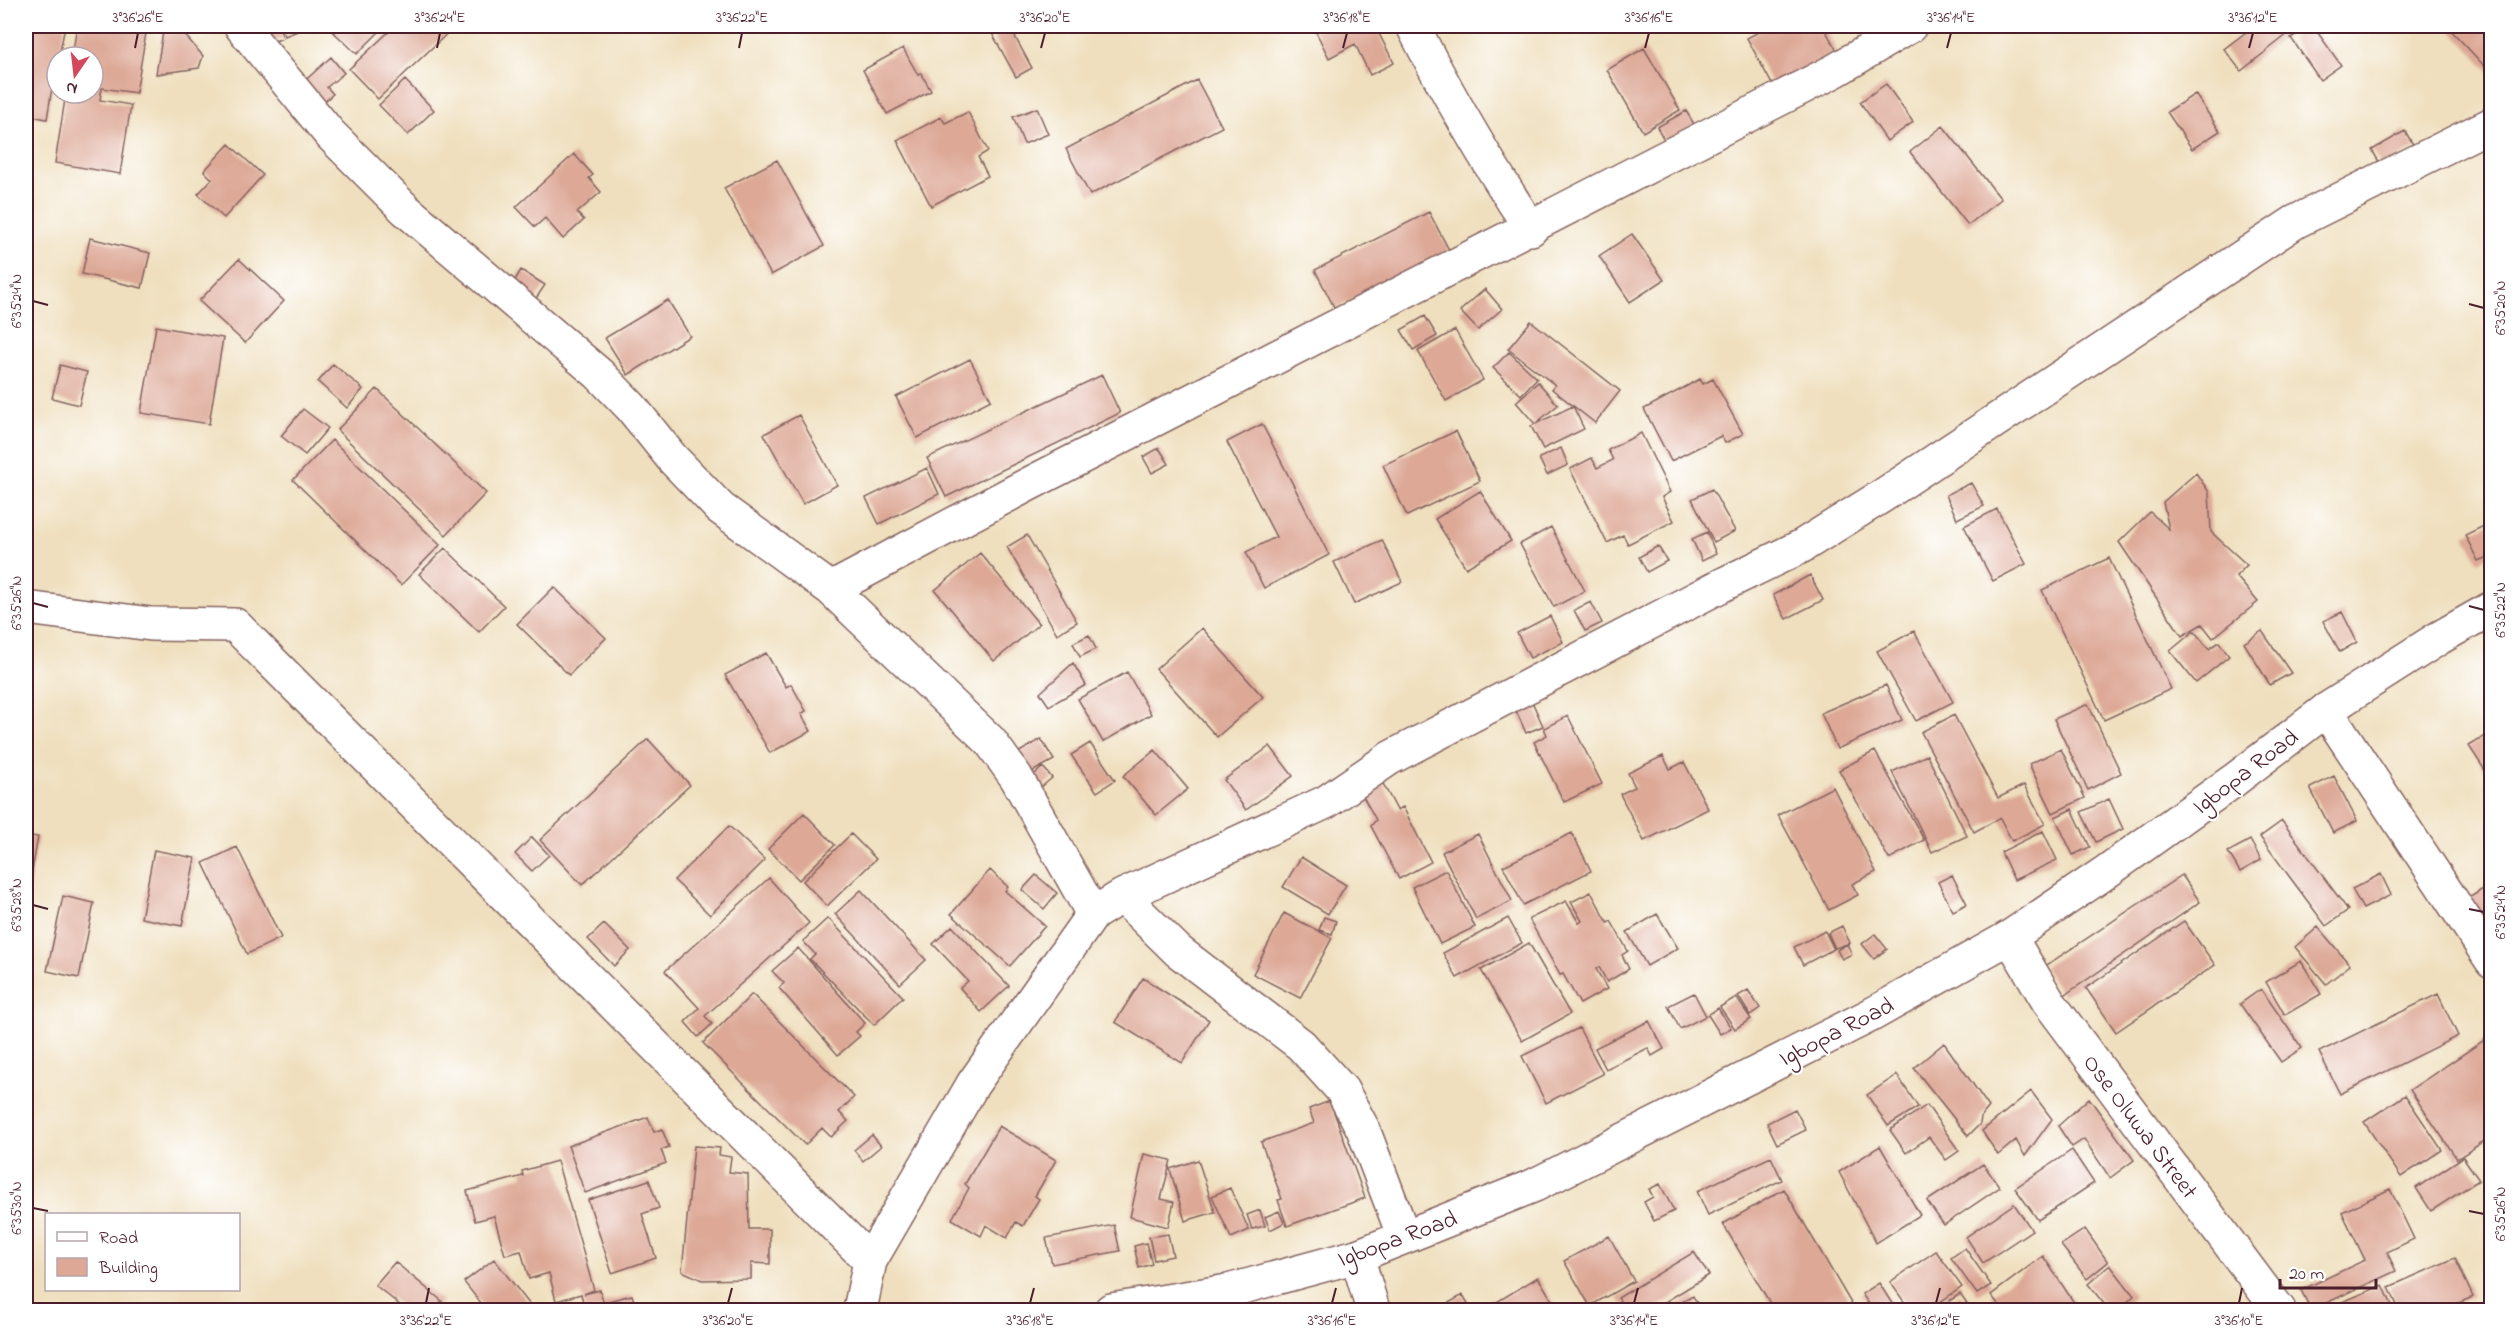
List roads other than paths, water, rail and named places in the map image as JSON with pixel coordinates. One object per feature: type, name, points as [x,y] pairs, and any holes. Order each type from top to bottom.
[{"type":"street","points":[[241,26],[330,134],[406,210],[599,374],[631,407],[672,458],[720,508],[831,589],[990,741],[1016,777],[1094,914]]},
{"type":"street","points":[[1413,26],[1443,87],[1488,164],[1531,229]]},
{"type":"street","points":[[831,589],[1029,484],[1531,229],[1836,70],[1910,26]]},
{"type":"street","points":[[860,1311],[870,1262],[973,1084],[1094,914],[1122,896],[1326,802],[1390,758],[1726,582],[1802,546],[1882,496],[2295,222],[2492,124]]},
{"type":"street","points":[[26,608],[151,624],[235,625],[870,1262]]},
{"type":"street","name":"Igbopa Road","points":[[1111,1311],[1228,1291],[1357,1256],[1404,1238],[1535,1185],[1871,1015],[2010,937],[2233,781],[2326,710],[2439,638],[2492,608]]},
{"type":"street","points":[[2326,710],[2492,962]]},
{"type":"street","points":[[1122,896],[1178,951],[1301,1045],[1342,1090],[1363,1129],[1404,1238]]},
{"type":"street","name":"Ose Oluwa Street","points":[[2010,937],[2048,1001],[2278,1311]]},
{"type":"street","points":[[1357,1256],[1373,1311]]}]
